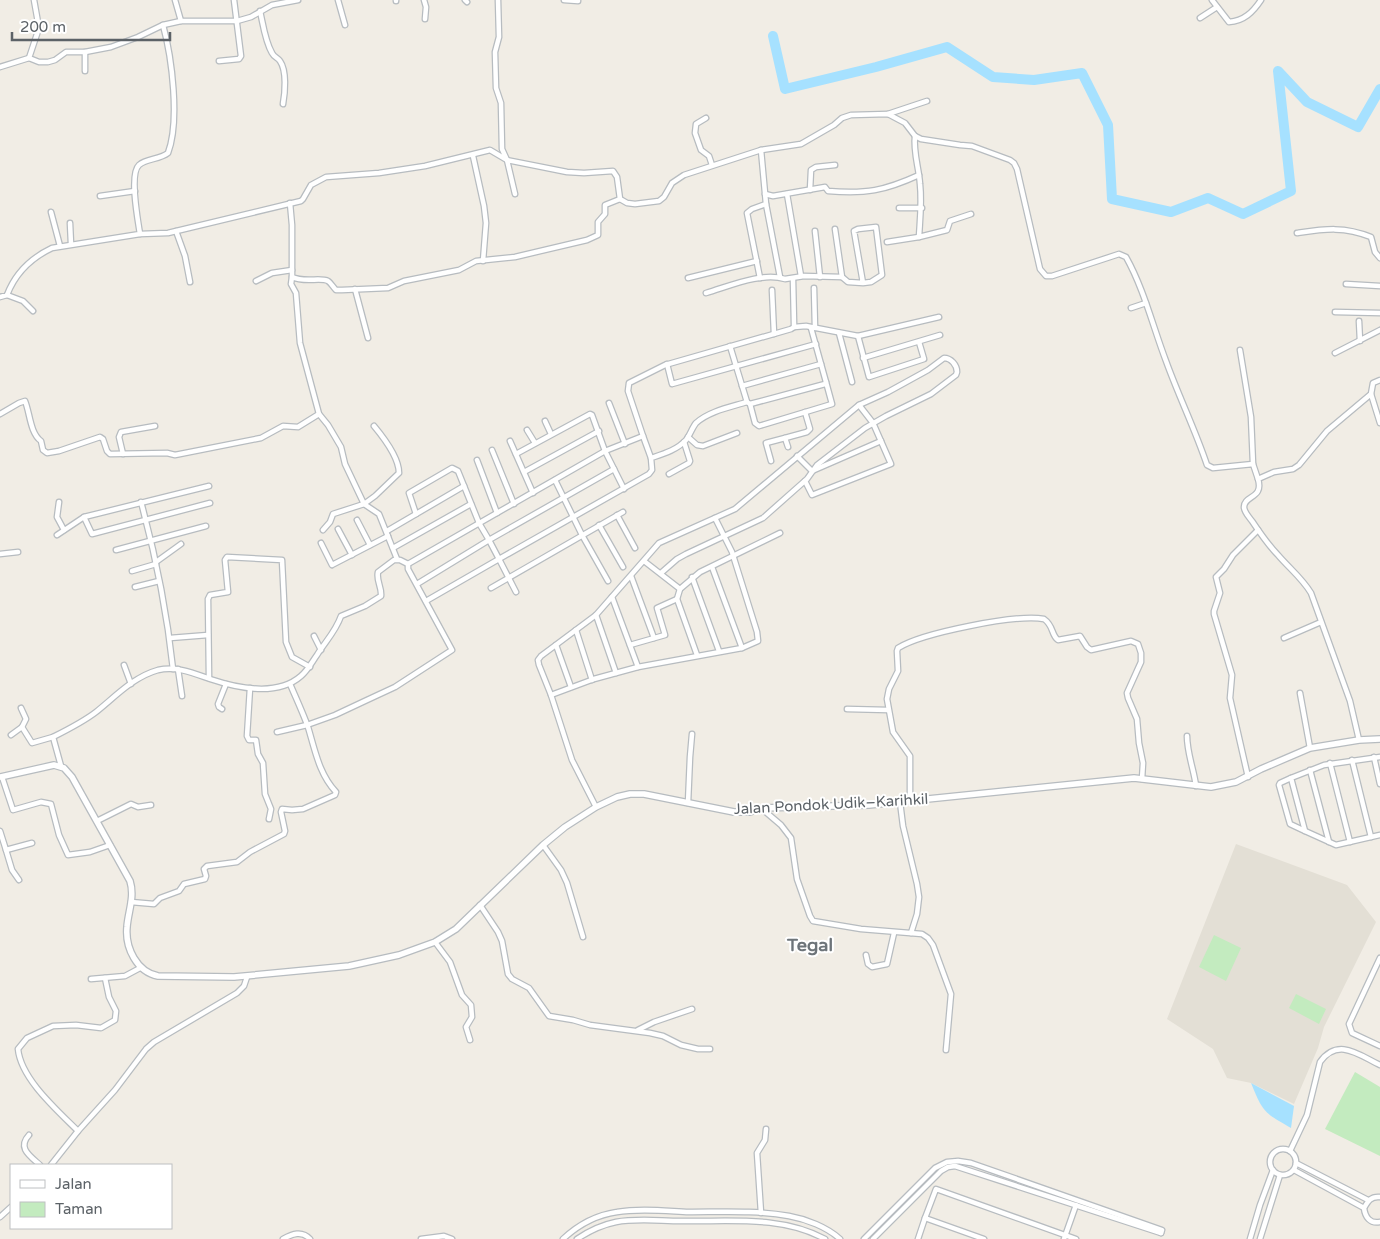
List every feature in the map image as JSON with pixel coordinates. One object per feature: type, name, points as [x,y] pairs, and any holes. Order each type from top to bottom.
[{"type":"street","points":[[29,58],[40,28],[34,0]]},
{"type":"street","points":[[175,0],[181,20]]},
{"type":"street","points":[[219,61],[238,59],[241,56],[234,0]]},
{"type":"street","points":[[0,67],[29,58],[39,62],[48,62],[55,60],[66,52],[85,52],[125,42],[163,25],[181,20],[237,21],[251,17],[272,2],[295,0]]},
{"type":"street","points":[[338,0],[345,25]]},
{"type":"street","points":[[424,0],[426,7],[425,18]]},
{"type":"street","points":[[498,0],[499,37],[495,62],[496,88],[501,103],[502,149],[507,160],[515,194]]},
{"type":"street","points":[[564,0],[578,1]]},
{"type":"street","points":[[1212,0],[1227,21],[1234,22],[1250,14],[1261,0]]},
{"type":"street","points":[[1200,18],[1217,7]]},
{"type":"street","points":[[260,11],[272,54],[280,61],[283,68],[285,90],[283,104]]},
{"type":"street","points":[[140,234],[135,174],[138,165],[165,156],[169,149],[170,141],[174,104],[170,50],[163,25]]},
{"type":"street","points":[[85,52],[85,71]]},
{"type":"street","points":[[7,295],[11,283],[25,267],[40,255],[60,246],[140,234],[176,231],[290,203],[303,199],[311,185],[326,177],[402,170],[492,151],[507,160],[575,173],[613,171],[617,177],[620,199],[626,203],[659,201],[664,197],[675,180],[692,172],[761,150],[801,144],[847,116],[888,114],[927,101]]},
{"type":"street","points":[[888,114],[909,127],[915,136],[921,139],[972,146],[1014,163],[1033,243],[1042,272],[1046,276],[1052,276],[1119,254],[1126,257],[1146,304],[1174,383],[1196,432],[1207,465],[1213,468],[1253,464]]},
{"type":"street","points":[[706,118],[698,122],[694,130],[700,150],[710,156],[712,165]]},
{"type":"street","points":[[915,136],[915,154],[922,208],[919,237]]},
{"type":"street","points":[[761,150],[766,204],[780,277]]},
{"type":"street","points":[[473,156],[486,224],[483,262]]},
{"type":"street","points":[[810,190],[811,170],[835,165]]},
{"type":"street","points":[[765,194],[773,196],[825,187],[828,191],[866,192],[894,186],[919,175]]},
{"type":"street","points":[[100,196],[135,191]]},
{"type":"street","points":[[787,194],[801,276]]},
{"type":"street","points":[[292,277],[308,281],[328,281],[336,290],[388,288],[404,281],[459,270],[476,261],[483,262],[526,255],[587,240],[598,235],[598,222],[605,214],[605,205],[620,199]]},
{"type":"street","points":[[290,203],[292,225],[291,284],[296,292],[300,343],[319,414],[341,447],[345,464],[364,504],[368,508],[377,511],[388,533],[397,559],[408,564]]},
{"type":"street","points":[[760,278],[747,213],[766,204]]},
{"type":"street","points":[[899,208],[922,208]]},
{"type":"street","points":[[51,212],[60,246]]},
{"type":"street","points":[[887,242],[947,230],[950,221],[971,214]]},
{"type":"street","points":[[70,223],[70,244]]},
{"type":"street","points":[[706,293],[760,278],[780,277],[785,280],[801,276],[842,277],[848,282],[863,283],[871,282],[882,275],[876,227],[858,229],[854,232],[863,283]]},
{"type":"street","points":[[1297,233],[1334,228],[1357,231],[1371,237],[1375,252],[1380,258]]},
{"type":"street","points":[[835,229],[842,277]]},
{"type":"street","points":[[176,231],[185,256],[190,282]]},
{"type":"street","points":[[814,231],[820,277]]},
{"type":"street","points":[[688,278],[757,261]]},
{"type":"street","points":[[256,281],[272,273],[292,270]]},
{"type":"street","points":[[793,278],[794,327]]},
{"type":"street","points":[[1346,284],[1380,286]]},
{"type":"street","points":[[730,346],[755,423],[759,426],[832,404],[813,328],[814,288]]},
{"type":"street","points":[[355,289],[368,338]]},
{"type":"street","points":[[772,290],[774,334]]},
{"type":"street","points":[[0,297],[7,295],[23,302],[33,311]]},
{"type":"street","points":[[1131,308],[1146,304]]},
{"type":"street","points":[[1335,312],[1380,313]]},
{"type":"street","points":[[426,602],[649,474],[652,470],[651,458],[628,391],[629,383],[652,370],[794,327],[806,326],[858,336],[938,317]]},
{"type":"street","points":[[1359,321],[1360,341]]},
{"type":"street","points":[[1335,353],[1380,330]]},
{"type":"street","points":[[839,333],[852,382]]},
{"type":"street","points":[[858,336],[868,375],[871,378],[924,359],[919,342]]},
{"type":"street","points":[[863,358],[940,336]]},
{"type":"street","points":[[667,364],[672,384],[816,344]]},
{"type":"street","points":[[1240,350],[1251,417],[1253,464],[1260,486],[1259,492],[1244,505],[1245,511],[1277,554],[1306,585],[1314,597],[1321,622],[1350,701],[1359,740]]},
{"type":"street","points":[[596,807],[572,760],[538,660],[596,615],[659,543],[735,509],[859,405],[888,392],[928,370],[944,358],[951,360],[956,366],[958,372],[956,375],[931,394],[873,423],[841,446],[763,518],[686,554],[661,573]]},
{"type":"street","points":[[742,386],[821,364]]},
{"type":"street","points":[[1380,380],[1373,384],[1371,394],[1380,423]]},
{"type":"street","points":[[651,458],[674,449],[684,442],[698,422],[724,408],[821,386],[826,382]]},
{"type":"street","points":[[1258,479],[1274,472],[1293,469],[1298,466],[1326,432],[1371,394]]},
{"type":"street","points":[[0,414],[25,401],[34,432],[41,441],[43,450],[47,453],[59,451],[100,437],[103,439],[108,453],[167,453],[175,455],[261,438],[283,426],[298,427],[319,414]]},
{"type":"street","points":[[609,403],[625,444]]},
{"type":"street","points":[[805,481],[812,495],[891,464],[873,423],[859,405]]},
{"type":"street","points":[[771,461],[766,443],[807,432],[810,429],[806,412]]},
{"type":"street","points":[[516,454],[590,414],[599,431],[605,452],[624,489]]},
{"type":"street","points":[[545,421],[551,434]]},
{"type":"street","points":[[123,454],[119,437],[121,432],[155,426]]},
{"type":"street","points":[[323,530],[330,522],[334,513],[364,504],[399,473],[399,468],[389,446],[374,426]]},
{"type":"street","points":[[527,430],[535,443]]},
{"type":"street","points":[[524,472],[599,431]]},
{"type":"street","points":[[688,437],[697,445],[703,446],[737,433]]},
{"type":"street","points":[[408,564],[605,452],[643,436]]},
{"type":"street","points":[[785,438],[788,447]]},
{"type":"street","points":[[510,441],[533,493]]},
{"type":"street","points":[[812,471],[881,441]]},
{"type":"street","points":[[669,474],[690,461],[684,442]]},
{"type":"street","points":[[492,450],[514,504]]},
{"type":"street","points":[[797,456],[812,471]]},
{"type":"street","points":[[477,460],[497,513]]},
{"type":"street","points":[[416,514],[409,494],[452,468],[458,471],[479,523],[516,592]]},
{"type":"street","points":[[417,584],[489,540],[614,469]]},
{"type":"street","points":[[555,480],[582,535],[608,581]]},
{"type":"street","points":[[57,535],[84,517],[209,486]]},
{"type":"street","points":[[321,544],[332,564],[370,545],[416,514],[464,486]]},
{"type":"street","points":[[58,502],[57,517],[64,530]]},
{"type":"street","points":[[141,502],[160,581],[182,696]]},
{"type":"street","points":[[84,517],[92,534],[210,503]]},
{"type":"street","points":[[393,548],[471,504]]},
{"type":"street","points":[[491,588],[623,512]]},
{"type":"street","points":[[617,515],[635,548]]},
{"type":"street","points":[[551,695],[592,680],[638,667],[742,648],[756,643],[759,639],[734,556],[716,518]]},
{"type":"street","points":[[357,520],[370,545]]},
{"type":"street","points":[[599,525],[623,567]]},
{"type":"street","points":[[116,550],[206,526]]},
{"type":"street","points":[[338,529],[352,555]]},
{"type":"street","points":[[1248,777],[1230,698],[1232,676],[1214,611],[1220,593],[1216,577],[1233,555],[1258,530]]},
{"type":"street","points":[[697,655],[677,599],[680,589],[692,578],[780,533]]},
{"type":"street","points":[[132,571],[156,563],[181,544]]},
{"type":"street","points":[[0,554],[18,552]]},
{"type":"street","points":[[209,678],[208,599],[210,595],[229,590],[226,558],[280,559],[283,562],[286,642],[292,657],[310,666]]},
{"type":"street","points":[[22,728],[32,743],[52,737],[87,718],[131,684],[157,671],[176,669],[194,672],[226,684],[250,688],[269,688],[290,684],[310,666],[338,626],[341,616],[365,606],[381,596],[382,592],[377,580],[378,572],[397,559]]},
{"type":"street","points":[[644,561],[680,589]]},
{"type":"street","points":[[277,732],[307,725],[335,715],[395,687],[452,650],[408,569],[408,564]]},
{"type":"street","points":[[712,567],[742,648]]},
{"type":"street","points":[[631,576],[654,638]]},
{"type":"street","points":[[692,578],[720,651]]},
{"type":"street","points":[[136,587],[160,581]]},
{"type":"street","points":[[612,597],[638,667]]},
{"type":"street","points":[[630,645],[665,635],[658,608],[677,599]]},
{"type":"street","points":[[596,615],[616,673]]},
{"type":"street","points":[[910,800],[910,756],[892,732],[888,710],[888,693],[898,671],[898,648],[949,630],[1004,621],[1044,619],[1051,626],[1055,638],[1058,640],[1080,636],[1091,650],[1134,641],[1138,644],[1141,662],[1128,693],[1128,698],[1137,719],[1143,763],[1142,779]]},
{"type":"street","points":[[1284,638],[1321,622]]},
{"type":"street","points":[[576,630],[592,680]]},
{"type":"street","points":[[170,638],[208,635]]},
{"type":"street","points":[[314,636],[321,650]]},
{"type":"street","points":[[556,645],[571,687]]},
{"type":"street","points":[[124,665],[131,684]]},
{"type":"street","points":[[222,709],[218,704],[226,684]]},
{"type":"street","points":[[131,902],[154,904],[160,898],[179,891],[183,885],[205,879],[204,869],[207,866],[237,862],[250,852],[284,834],[282,809],[303,809],[335,795],[336,792],[326,780],[316,756],[307,725],[290,684]]},
{"type":"street","points":[[250,688],[247,736],[249,740],[256,740],[258,742],[258,754],[263,763],[265,794],[271,809],[269,819]]},
{"type":"street","points":[[1300,692],[1310,748]]},
{"type":"street","points":[[11,735],[22,728],[26,719],[21,708]]},
{"type":"street","points":[[847,709],[888,710]]},
{"type":"street","points":[[688,803],[692,734]]},
{"type":"street","points":[[1188,736],[1187,744],[1194,769],[1196,786]]},
{"type":"street","points":[[52,737],[62,766],[72,778],[97,821],[130,881],[132,890],[127,936],[132,953],[140,968],[129,975],[91,979]]},
{"type":"street","name":"Jalan Pondok Udik–Karihkil","points":[[140,968],[149,974],[158,976],[247,976],[366,963],[399,955],[435,942],[456,928],[543,845],[565,827],[596,807],[630,794],[644,794],[734,812],[750,812],[761,808],[869,805],[1124,779],[1142,779],[1196,786],[1222,785],[1248,777],[1261,769],[1310,748],[1359,740],[1380,739]]},
{"type":"street","points":[[1380,756],[1330,763],[1279,785],[1290,824],[1329,842],[1341,845],[1380,835]]},
{"type":"street","points":[[1374,757],[1380,784]]},
{"type":"street","points":[[1352,760],[1371,837]]},
{"type":"street","points":[[1330,763],[1350,842]]},
{"type":"street","points":[[62,766],[48,765],[1,777],[13,810],[41,802],[48,802],[52,805],[59,835],[68,855],[90,852],[110,846]]},
{"type":"street","points":[[1310,770],[1329,842]]},
{"type":"street","points":[[1292,778],[1305,831]]},
{"type":"street","points":[[900,802],[903,826],[919,898],[917,914],[911,933]]},
{"type":"street","points":[[97,821],[131,804],[138,807],[151,805]]},
{"type":"street","points":[[761,808],[781,825],[791,838],[797,879],[810,918],[818,923],[925,935],[932,942],[950,989],[951,999],[946,1050]]},
{"type":"street","points":[[0,831],[12,870],[19,880]]},
{"type":"street","points":[[6,850],[32,843]]},
{"type":"street","points":[[543,845],[567,883],[583,937]]},
{"type":"street","points":[[480,905],[502,941],[508,974],[512,979],[529,988],[549,1016],[590,1025],[638,1030],[663,1036],[691,1048],[710,1049]]},
{"type":"street","points":[[866,955],[868,964],[872,967],[887,964],[894,933]]},
{"type":"street","points":[[435,942],[450,962],[462,995],[471,1006],[472,1017],[466,1027],[470,1040]]},
{"type":"street","points":[[1380,958],[1349,1024],[1352,1033],[1380,1046]]},
{"type":"street","points":[[52,1164],[78,1131],[115,1090],[150,1045],[237,993],[244,986],[247,976]]},
{"type":"street","points":[[78,1131],[38,1088],[20,1059],[18,1049],[27,1038],[53,1026],[76,1025],[101,1028],[115,1020],[116,1012],[109,997],[105,978]]},
{"type":"street","points":[[638,1030],[654,1022],[692,1009]]},
{"type":"street","points":[[1290,1151],[1307,1115],[1320,1062],[1324,1056],[1334,1050],[1348,1050],[1380,1065]]},
{"type":"street","points":[[761,1213],[757,1153],[765,1140],[766,1129]]},
{"type":"street","points":[[29,1135],[25,1139],[24,1150],[39,1164]]},
{"type":"street","points":[[1283,1149],[1290,1151],[1296,1163],[1294,1170],[1288,1174],[1280,1175],[1273,1170],[1270,1164],[1271,1157],[1283,1149]]},
{"type":"street","points":[[864,1239],[935,1168],[947,1162],[958,1161],[996,1171],[1077,1204],[1161,1234],[1162,1230],[1077,1204],[955,1166],[941,1171],[873,1239]]},
{"type":"street","points":[[1296,1163],[1368,1200]]},
{"type":"street","points":[[1250,1239],[1273,1170]]},
{"type":"street","points":[[1294,1170],[1364,1208]]},
{"type":"street","points":[[1260,1239],[1280,1175]]},
{"type":"street","points":[[918,1239],[936,1189],[1065,1237],[1076,1239]]},
{"type":"street","points":[[1380,1197],[1373,1197],[1368,1200],[1364,1208],[1367,1218],[1372,1222],[1380,1222]]},
{"type":"street","points":[[902,1202],[906,1206]]},
{"type":"street","points":[[1065,1237],[1077,1204]]},
{"type":"street","points":[[563,1239],[574,1229],[588,1222],[616,1212],[629,1210],[761,1213],[790,1216],[816,1225],[840,1239]]},
{"type":"street","points":[[925,1218],[984,1239]]},
{"type":"street","points":[[577,1239],[603,1226],[629,1220],[761,1221],[811,1232],[824,1239]]},
{"type":"street","points":[[878,1225],[883,1229]]},
{"type":"street","points":[[283,1239],[300,1234],[306,1235],[310,1239]]},
{"type":"street","points":[[421,1239],[444,1236],[452,1239]]},
{"type":"shaded area","points":[[1236,844],[1347,885],[1376,922],[1324,1027],[1318,1048],[1294,1104],[1251,1083],[1227,1078],[1213,1049],[1167,1019]]},
{"type":"green space","points":[[1214,935],[1241,948],[1226,981],[1199,967]]},
{"type":"green space","points":[[1296,994],[1326,1009],[1319,1024],[1289,1008]]},
{"type":"green space","points":[[1355,1072],[1380,1087],[1380,1156],[1325,1129]]},
{"type":"water","points":[[1251,1083],[1294,1106],[1291,1128],[1265,1110],[1258,1100]]},
{"type":"waterway","points":[[773,36],[785,89],[876,67],[947,47],[993,77],[1034,80],[1082,73],[1108,125],[1112,199],[1171,212],[1208,198],[1243,214],[1291,191],[1278,71],[1307,102],[1358,127],[1380,89]]},
{"type":"district","name":"Tegal","points":[[810,945]]}]
